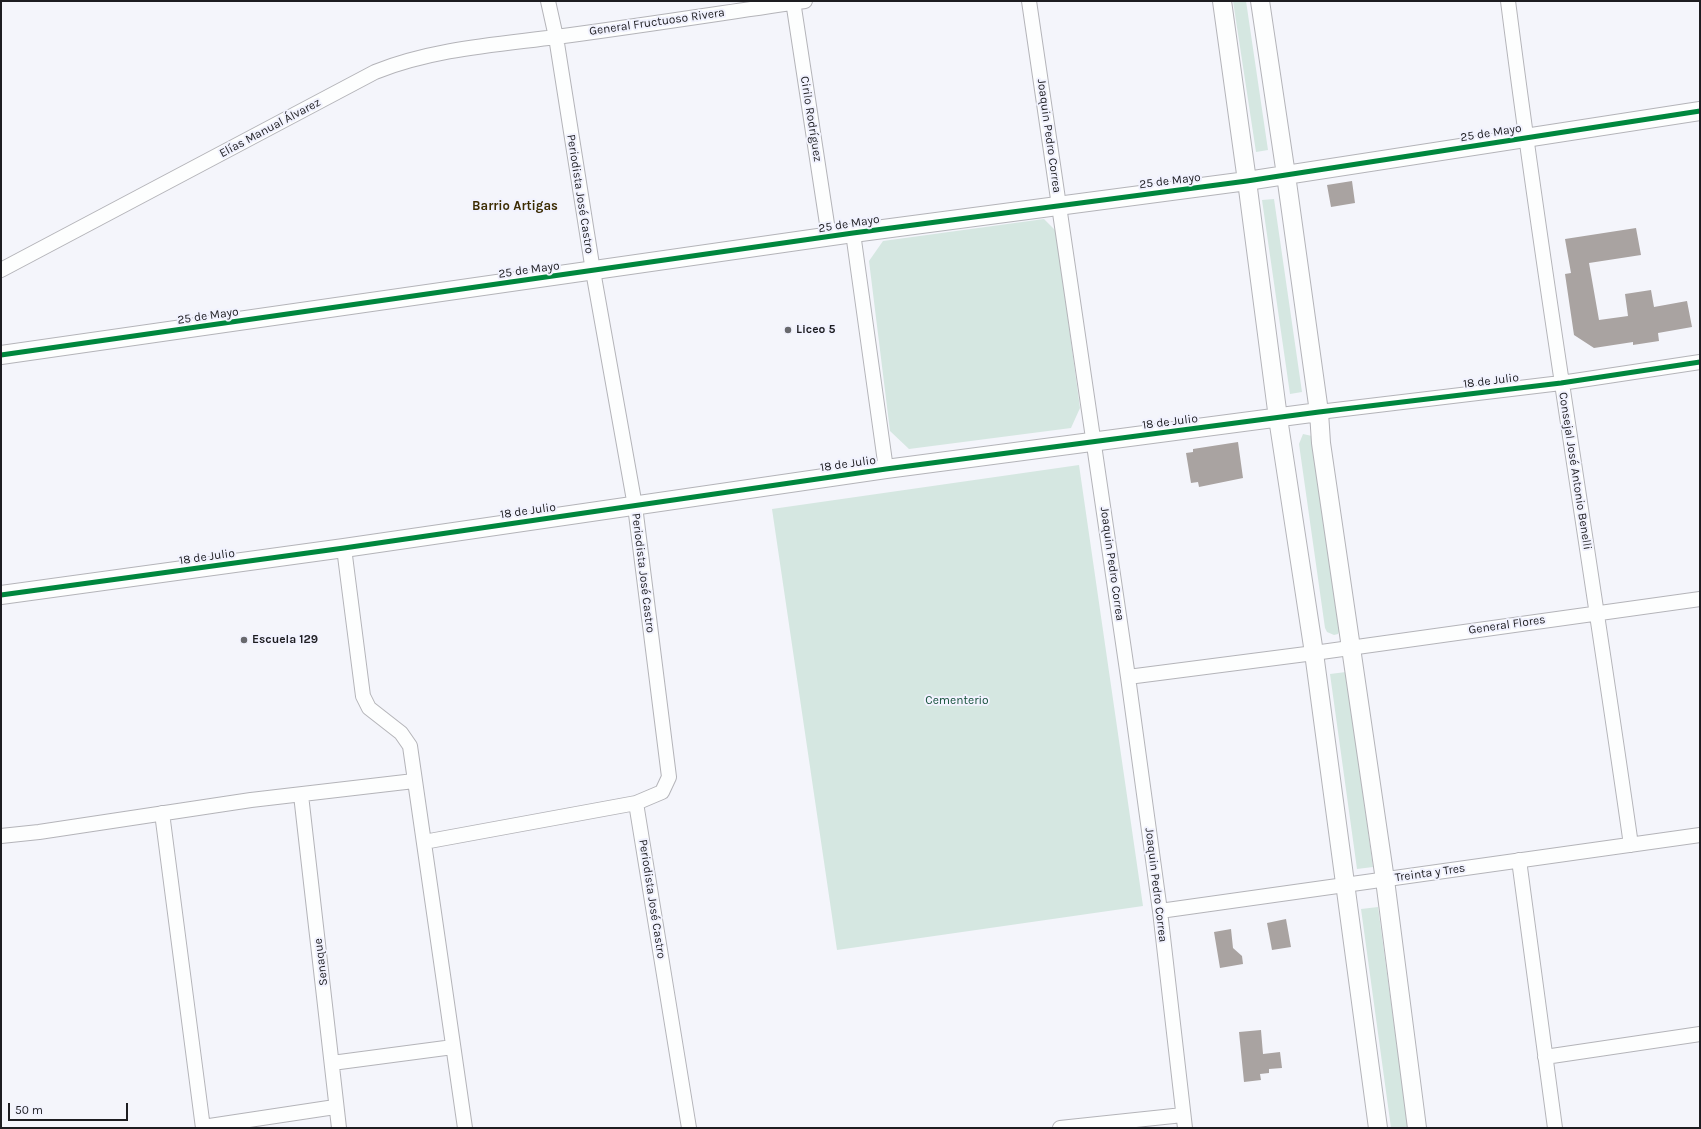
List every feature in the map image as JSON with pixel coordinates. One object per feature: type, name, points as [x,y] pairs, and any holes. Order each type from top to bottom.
[{"type":"street","name":"Periodista José Castro","points":[[548,1],[556,37],[593,271],[635,506],[669,777],[662,792],[636,803],[689,1128]]},
{"type":"street","name":"Joaquin Pedro Correa","points":[[1029,1],[1128,677],[1160,911],[1184,1121]]},
{"type":"street","points":[[1222,1],[1248,181],[1278,418],[1314,653],[1378,1128]]},
{"type":"street","points":[[1260,1],[1319,412],[1321,443],[1385,880],[1417,1128]]},
{"type":"street","name":"Consejal José Antonio Benelli","points":[[1508,1],[1561,383],[1598,612],[1631,845]]},
{"type":"street","name":"General Fructuoso Rivera","points":[[556,37],[797,2]]},
{"type":"street","name":"Cirilo Rodríguez","points":[[797,2],[829,237]]},
{"type":"street","name":"Elías Manual Álvarez","points":[[1,270],[375,72],[402,61],[436,53],[474,46],[556,37]]},
{"type":"street","name":"25 de Mayo","points":[[1,355],[853,233],[1248,181],[1700,111]]},
{"type":"street","points":[[853,233],[886,469]]},
{"type":"street","name":"18 de Julio","points":[[1,596],[344,548],[886,469],[1319,412],[1561,383],[1700,362]]},
{"type":"street","points":[[344,548],[363,696],[369,708],[401,733],[410,746],[465,1128]]},
{"type":"street","name":"General Flores","points":[[1128,677],[1351,648],[1700,598]]},
{"type":"street","points":[[1,836],[39,832],[251,800],[414,781]]},
{"type":"street","name":"Senaque","points":[[301,795],[332,1063],[335,1107],[339,1128]]},
{"type":"street","points":[[424,842],[636,803]]},
{"type":"street","points":[[162,813],[203,1127],[335,1107]]},
{"type":"street","name":"Treinta y Tres","points":[[1160,911],[1700,835]]},
{"type":"street","points":[[1519,860],[1555,1128]]},
{"type":"street","points":[[1545,1057],[1700,1034]]},
{"type":"street","points":[[332,1063],[453,1048]]},
{"type":"street","points":[[1060,1128],[1184,1121]]},
{"type":"green space","points":[[1233,1],[1246,1],[1268,150],[1256,152]]},
{"type":"green space","points":[[1274,199],[1302,392],[1290,394],[1262,200]]},
{"type":"green space","points":[[1044,219],[1056,231],[1080,408],[1071,428],[909,449],[890,431],[869,261],[883,241]]},
{"type":"green space","points":[[1303,434],[1312,436],[1341,627],[1338,634],[1334,635],[1327,632],[1325,628],[1299,444]]},
{"type":"green space","name":"Cementerio","points":[[1079,465],[1143,906],[837,950],[772,509]]},
{"type":"green space","points":[[1346,672],[1373,867],[1357,869],[1330,674]]},
{"type":"green space","points":[[1378,907],[1408,1128],[1391,1128],[1361,909]]},
{"type":"building","points":[[1352,181],[1355,203],[1331,207],[1327,185]]},
{"type":"building","points":[[1636,228],[1641,255],[1589,263],[1599,320],[1628,316],[1625,294],[1651,290],[1654,307],[1687,301],[1692,327],[1658,333],[1659,341],[1633,345],[1633,342],[1594,348],[1574,335],[1565,274],[1571,273],[1565,239]]},
{"type":"building","points":[[1238,442],[1243,478],[1199,487],[1198,482],[1191,483],[1186,453],[1193,452],[1193,449]]},
{"type":"building","points":[[1286,919],[1291,947],[1272,950],[1267,923]]},
{"type":"building","points":[[1231,929],[1233,948],[1242,956],[1243,964],[1220,968],[1214,932]]},
{"type":"building","points":[[1261,1030],[1263,1054],[1280,1052],[1282,1068],[1269,1069],[1269,1073],[1260,1074],[1261,1080],[1244,1082],[1239,1032]]},
{"type":"cycle path","points":[[1,355],[853,233],[1247,181],[1700,111]]},
{"type":"cycle path","points":[[1,595],[344,548],[886,469],[1319,412],[1561,383],[1700,362]]},
{"type":"place","name":"Liceo 5","points":[[788,330]]},
{"type":"place","name":"Escuela 129","points":[[244,640]]},
{"type":"district","name":"Barrio Artigas","points":[[515,206]]}]
